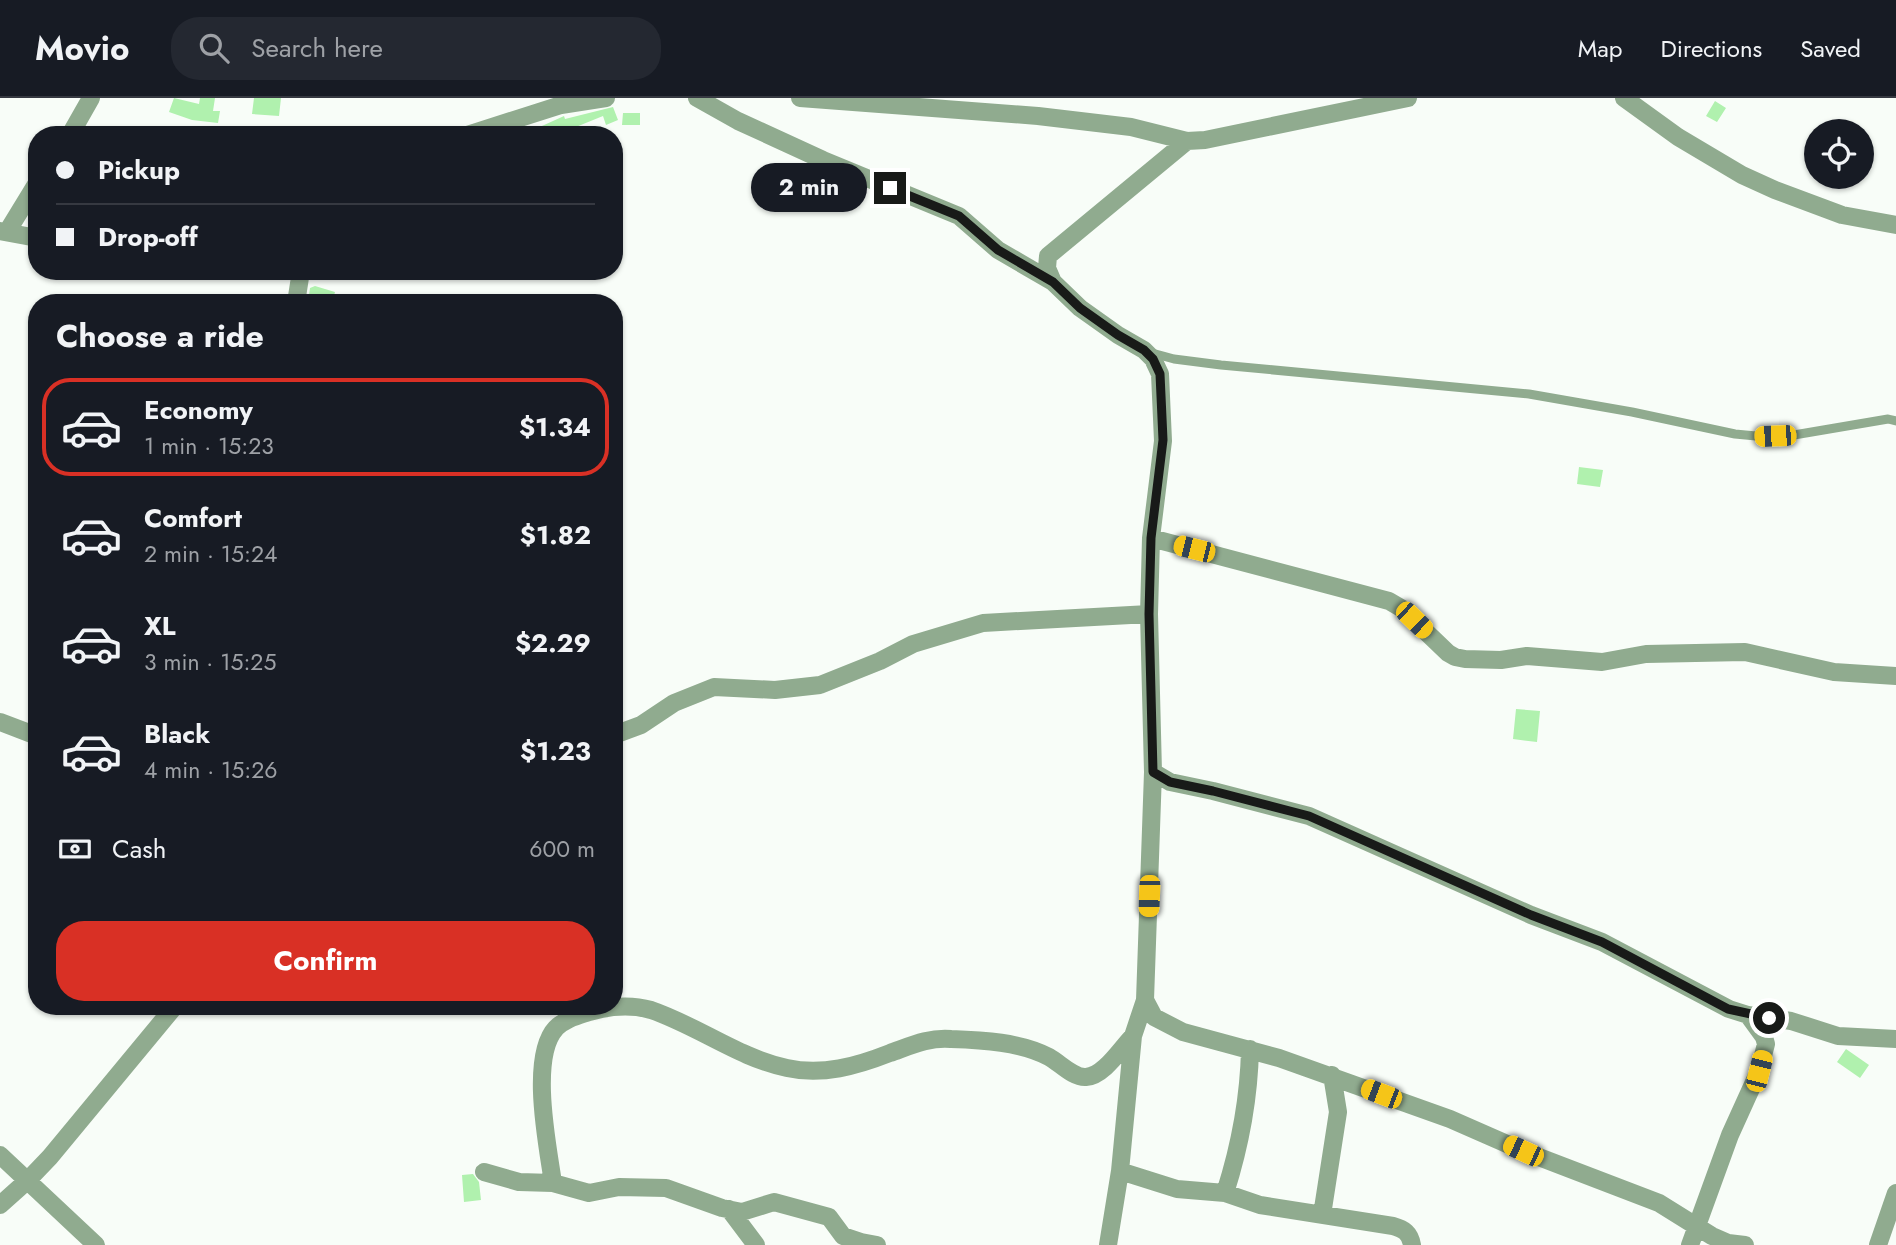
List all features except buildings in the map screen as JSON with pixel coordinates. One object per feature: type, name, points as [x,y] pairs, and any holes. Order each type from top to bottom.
[{"type":"street","points":[[75,126],[91,98]]},
{"type":"street","points":[[494,126],[561,104],[606,98]]},
{"type":"street","points":[[698,98],[738,121],[823,160],[959,216],[998,250],[1053,282],[1080,308],[1144,350],[1153,359],[1160,374],[1163,440],[1151,538],[1149,614],[1153,772],[1144,1000],[1133,1036],[1119,1171],[1108,1245]]},
{"type":"street","points":[[800,98],[1078,120],[1131,127],[1187,141],[1205,140],[1408,98]]},
{"type":"street","points":[[1624,98],[1678,137],[1764,185],[1842,215],[1896,225]]},
{"type":"street","points":[[1053,282],[1046,268],[1048,256],[1187,141]]},
{"type":"street","points":[[28,196],[4,232],[28,236]]},
{"type":"street","points":[[1151,538],[1389,601],[1401,608],[1455,657],[1502,660],[1528,656],[1602,662],[1646,654],[1745,652],[1834,672],[1896,676]]},
{"type":"street","points":[[623,732],[641,725],[674,703],[714,687],[775,690],[820,685],[880,661],[913,644],[968,626],[1149,614]]},
{"type":"street","points":[[0,722],[28,733]]},
{"type":"street","points":[[1153,772],[1170,782],[1309,816],[1531,915],[1602,942],[1728,1009],[1748,1015],[1791,1021],[1838,1036],[1896,1039]]},
{"type":"street","points":[[1144,1000],[1154,1017],[1167,1026],[1332,1075],[1450,1119],[1523,1151],[1658,1203],[1695,1227],[1728,1243],[1745,1245]]},
{"type":"street","points":[[623,1006],[651,1010],[738,1051],[783,1068],[808,1072],[830,1070],[866,1061],[932,1039],[950,1038],[1029,1049],[1047,1056],[1076,1076],[1085,1077],[1105,1067],[1133,1036]]},
{"type":"street","points":[[0,1205],[28,1180],[168,1015]]},
{"type":"street","points":[[553,1183],[541,1104],[548,1041],[565,1021],[583,1015]]},
{"type":"street","points":[[1690,1245],[1730,1135],[1759,1071],[1766,1044],[1748,1015]]},
{"type":"street","points":[[1225,1193],[1245,1116],[1250,1083],[1250,1049]]},
{"type":"street","points":[[1322,1215],[1338,1112],[1332,1075]]},
{"type":"street","points":[[0,1155],[96,1245]]},
{"type":"street","points":[[485,1171],[519,1182],[553,1183],[595,1194],[619,1187],[666,1188],[729,1209],[747,1211],[767,1202],[774,1202],[829,1217],[843,1236],[877,1245]]},
{"type":"street","points":[[1119,1171],[1177,1189],[1225,1193],[1260,1205],[1399,1228],[1411,1237],[1412,1245]]},
{"type":"street","points":[[1878,1245],[1896,1193]]},
{"type":"street","points":[[729,1209],[756,1245]]},
{"type":"lane","points":[[1144,350],[1174,359],[1221,365],[1529,394],[1756,436],[1794,435],[1888,419],[1896,421]]},
{"type":"route","points":[[890,188],[940,206],[959,216],[998,250],[1053,282],[1080,308],[1144,350],[1153,359],[1160,374],[1163,440],[1151,538],[1149,614],[1153,772],[1170,782],[1278,806],[1309,816],[1531,915],[1602,942],[1728,1009],[1769,1018]]}]
